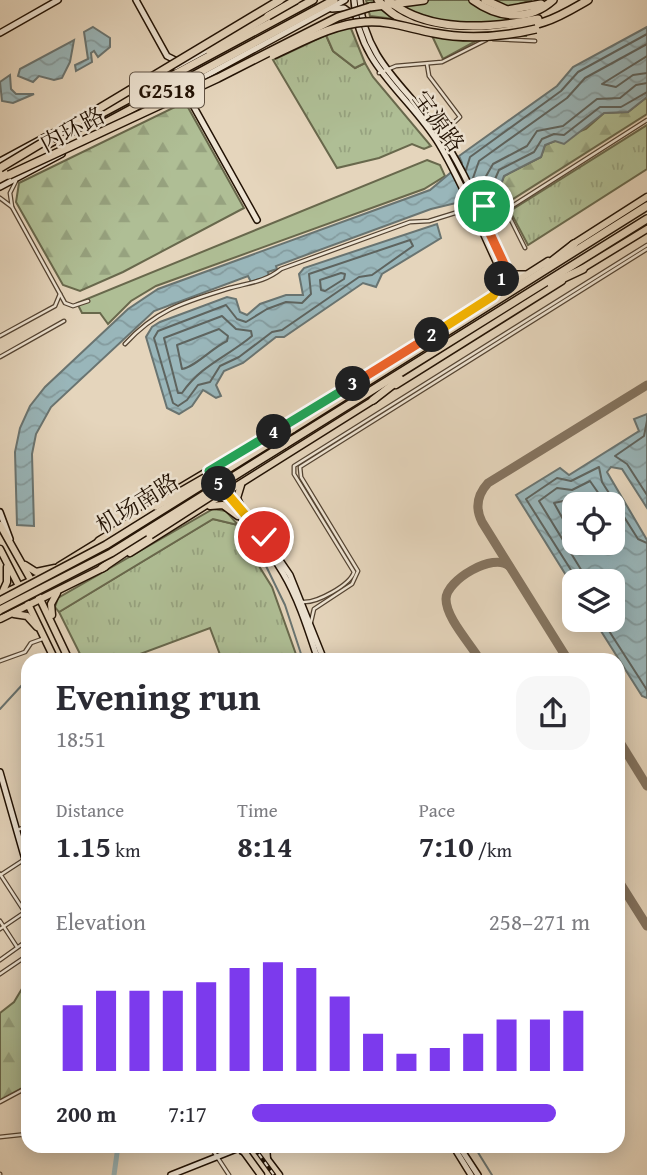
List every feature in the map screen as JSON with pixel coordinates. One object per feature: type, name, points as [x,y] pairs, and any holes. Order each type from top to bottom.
[{"type":"highway","points":[[0,168],[280,0]]},
{"type":"highway","points":[[174,75],[297,0]]},
{"type":"highway","name":"G2518","points":[[0,168],[313,0]]},
{"type":"highway","name":"G2518","points":[[0,180],[334,0]]},
{"type":"highway","points":[[378,0],[402,19],[444,30],[486,32],[534,19]]},
{"type":"highway","points":[[388,0],[411,14],[445,23],[484,26],[564,14],[588,0]]},
{"type":"highway","points":[[9,175],[218,78],[348,13],[380,5],[424,0]]},
{"type":"highway","points":[[473,0],[506,15],[534,19]]},
{"type":"highway","points":[[485,0],[534,19]]},
{"type":"highway","points":[[218,78],[330,30],[362,22],[389,23],[468,37],[502,36],[534,19],[551,0]]},
{"type":"highway","name":"机场南路","points":[[0,601],[86,557],[647,206]]},
{"type":"highway","name":"机场南路","points":[[0,614],[100,559],[647,219]]},
{"type":"highway","points":[[516,289],[574,244]]},
{"type":"highway","points":[[522,298],[583,269]]},
{"type":"highway","points":[[373,400],[422,361]]},
{"type":"highway","points":[[99,541],[279,437]]},
{"type":"highway","points":[[102,568],[284,445]]},
{"type":"main road","points":[[0,30],[51,0]]},
{"type":"main road","points":[[0,30],[58,0]]},
{"type":"main road","points":[[134,0],[167,56],[174,61],[185,61]]},
{"type":"main road","points":[[134,0],[164,58],[166,66],[162,74]]},
{"type":"main road","name":"内环路","points":[[0,161],[297,0]]},
{"type":"main road","name":"内环路","points":[[0,187],[345,0]]},
{"type":"main road","name":"宝源路","points":[[354,0],[355,16],[382,71],[451,159]]},
{"type":"main road","name":"宝源路","points":[[360,0],[365,28],[382,71],[441,135],[503,268]]},
{"type":"main road","points":[[326,10],[344,8],[355,16]]},
{"type":"main road","points":[[184,88],[257,220]]},
{"type":"main road","points":[[0,595],[58,567],[488,300],[647,197]]},
{"type":"main road","name":"宝源路","points":[[471,204],[478,208],[503,268]]},
{"type":"main road","points":[[0,614],[29,605],[102,568],[647,229]]},
{"type":"main road","points":[[488,300],[500,286],[503,268],[517,275],[535,270]]},
{"type":"main road","points":[[241,452],[237,461],[242,471],[250,473],[268,466]]},
{"type":"main road","points":[[206,473],[279,557],[303,602],[322,653]]},
{"type":"main road","points":[[252,476],[237,494],[241,514],[289,584],[315,653]]},
{"type":"main road","points":[[198,510],[220,505],[241,514]]},
{"type":"main road","points":[[0,512],[14,548]]},
{"type":"main road","points":[[0,525],[41,599],[67,653]]},
{"type":"main road","points":[[0,549],[51,653]]},
{"type":"main road","points":[[20,560],[36,572],[58,567]]},
{"type":"main road","points":[[0,595],[7,582],[6,561]]},
{"type":"main road","points":[[58,567],[58,578],[65,583],[73,583]]},
{"type":"main road","points":[[55,628],[51,604],[63,588]]},
{"type":"main road","points":[[0,614],[24,615],[44,636]]},
{"type":"main road","points":[[0,772],[21,844]]},
{"type":"main road","points":[[181,1175],[231,1153]]},
{"type":"main road","points":[[246,1153],[261,1175]]},
{"type":"main road","points":[[262,1153],[279,1175]]},
{"type":"main road","points":[[267,1153],[268,1160]]},
{"type":"main road","points":[[457,1153],[471,1175]]},
{"type":"main road","points":[[464,1153],[478,1175]]},
{"type":"main road","points":[[171,1175],[218,1159]]},
{"type":"street","points":[[382,71],[451,59],[482,41],[535,41]]},
{"type":"street","points":[[427,64],[429,76],[460,117],[441,135]]},
{"type":"street","points":[[506,210],[647,120]]},
{"type":"street","points":[[12,207],[11,189],[21,176]]},
{"type":"street","points":[[0,198],[12,207],[65,303],[74,306],[88,301]]},
{"type":"street","points":[[125,344],[147,321],[166,310],[259,281],[281,269],[410,222],[429,221],[471,204]]},
{"type":"street","points":[[478,208],[491,205],[506,210],[525,248]]},
{"type":"street","points":[[303,602],[319,598],[349,580],[354,572],[294,474],[295,466],[647,247]]},
{"type":"street","points":[[311,622],[314,609],[352,584],[359,571],[300,477],[300,467],[647,247]]},
{"type":"street","points":[[0,336],[55,306],[60,294]]},
{"type":"street","points":[[0,358],[64,321]]},
{"type":"street","points":[[22,653],[31,643],[44,636]]},
{"type":"street","points":[[0,661],[21,653]]},
{"type":"street","points":[[17,830],[21,829]]},
{"type":"street","points":[[21,862],[0,875],[21,904]]},
{"type":"street","points":[[2,928],[21,915]]},
{"type":"street","points":[[0,921],[2,928],[17,947]]},
{"type":"street","points":[[0,960],[21,944]]},
{"type":"street","points":[[0,974],[21,960]]},
{"type":"street","points":[[0,1102],[21,1091]]},
{"type":"street","points":[[0,1137],[21,1135]]},
{"type":"street","points":[[214,1153],[229,1175]]},
{"type":"green space","points":[[366,0],[532,0],[519,4],[526,36],[487,35],[443,59],[426,23],[370,16]]},
{"type":"green space","points":[[350,26],[365,63],[355,68],[333,51],[326,35]]},
{"type":"green space","points":[[326,35],[333,51],[355,68],[365,63],[373,77],[431,146],[424,149],[412,144],[379,158],[337,168],[273,60]]},
{"type":"green space","points":[[647,97],[647,114],[502,206],[482,203],[478,196],[498,193],[504,176],[541,157],[545,145],[586,129],[604,113],[628,112]]},
{"type":"green space","points":[[185,102],[244,208],[123,272],[80,291],[63,285],[16,202],[19,183]]},
{"type":"green space","points":[[647,125],[647,169],[528,245],[510,211]]},
{"type":"green space","points":[[427,160],[440,165],[445,176],[424,189],[156,286],[131,301],[108,324],[100,313],[82,313],[77,303]]},
{"type":"green space","points":[[213,509],[226,511],[238,525],[213,519],[59,612],[55,607],[58,598]]},
{"type":"green space","points":[[213,519],[238,525],[263,552],[254,558],[272,587],[296,653],[219,653],[210,628],[143,653],[80,653],[59,612]]},
{"type":"green space","points":[[21,990],[21,1089],[0,1100],[0,1013],[14,1002]]},
{"type":"water","points":[[93,27],[110,38],[110,47],[98,57],[94,51],[91,53],[92,62],[76,71],[75,65],[88,59],[84,32]]},
{"type":"water","points":[[647,27],[647,97],[628,112],[604,113],[564,144],[555,141],[545,145],[541,157],[504,176],[498,193],[431,209],[276,266],[277,269],[268,272],[269,276],[251,282],[248,276],[154,311],[51,407],[36,434],[32,454],[34,526],[17,525],[15,452],[20,428],[30,406],[45,387],[128,309],[158,289],[430,190],[462,163],[459,156],[557,86],[573,67]]},
{"type":"water","points":[[74,40],[70,62],[62,78],[54,80],[39,76],[33,82],[18,76],[20,69]]},
{"type":"water","points":[[10,75],[11,89],[16,94],[34,94],[13,103],[2,101],[0,82]]},
{"type":"water","points":[[437,224],[441,238],[382,274],[376,287],[363,283],[284,337],[276,337],[243,363],[224,371],[216,385],[221,396],[216,398],[203,390],[192,406],[179,414],[167,408],[146,337],[152,327],[227,297],[236,299],[240,312],[247,315],[260,304],[286,295],[303,295],[299,274],[304,268]]},
{"type":"water","points":[[647,414],[647,508],[622,469],[611,467],[607,472],[619,492],[562,492],[562,555],[625,555],[625,503],[647,540],[647,698],[642,696],[625,669],[625,653],[615,653],[602,632],[625,632],[625,569],[562,569],[516,495],[560,468],[569,475],[639,431],[634,419]]},
{"type":"waterway","points":[[266,566],[285,605],[301,653]]},
{"type":"waterway","points":[[0,709],[21,686]]},
{"type":"waterway","points":[[114,1175],[117,1153]]},
{"type":"waterway","points":[[478,1153],[492,1175]]},
{"type":"taxiway","points":[[564,653],[482,522],[478,507],[479,497],[488,483],[647,385]]},
{"type":"taxiway","points":[[475,653],[450,614],[446,599],[448,592],[462,577],[482,565],[502,563],[509,566]]},
{"type":"taxiway","points":[[625,750],[647,786]]},
{"type":"taxiway","points":[[625,891],[647,926]]},
{"type":"railway","points":[[258,1153],[274,1175]]},
{"type":"route","points":[[264,537],[209,471],[366,377],[493,296],[502,283],[500,270],[504,273],[506,270],[478,208],[484,206]]}]
